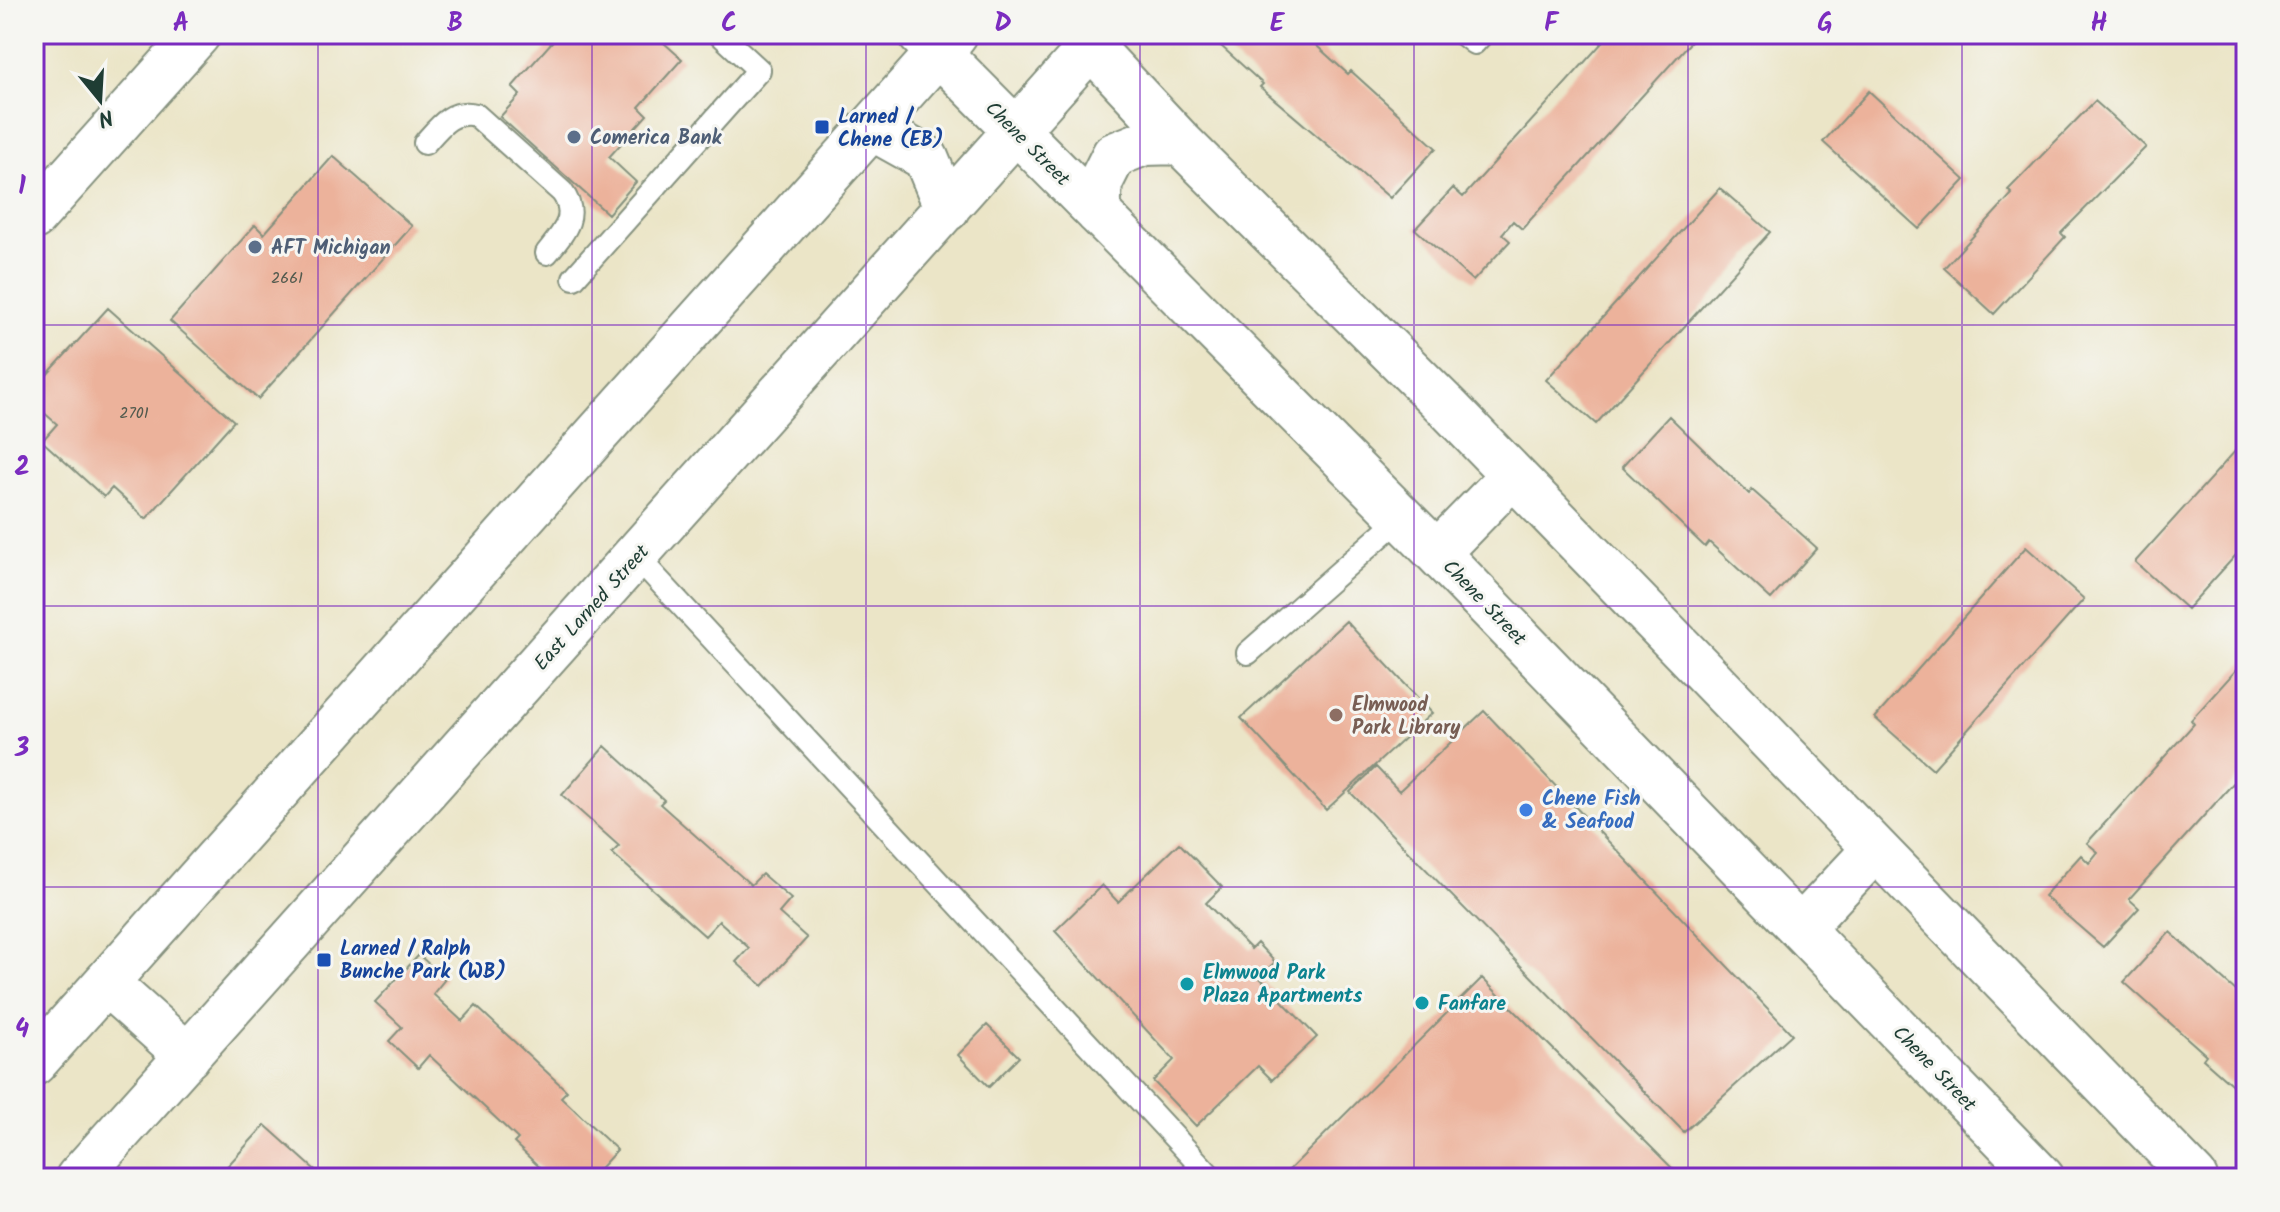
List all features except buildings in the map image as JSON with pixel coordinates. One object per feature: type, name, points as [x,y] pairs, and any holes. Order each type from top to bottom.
[{"type":"street","points":[[34,217],[198,34]]},
{"type":"street","points":[[1090,38],[1180,142],[1513,475],[2195,1178]]},
{"type":"street","name":"East Larned Street","points":[[78,1178],[947,209],[1016,131],[1090,38]]},
{"type":"street","points":[[34,1063],[872,128],[937,40]]},
{"type":"street","name":"Chene Street","points":[[937,40],[1016,131],[1402,517],[2042,1178]]},
{"type":"street","points":[[872,128],[926,158],[947,209]]},
{"type":"street","points":[[1098,213],[1100,183],[1114,155],[1144,143],[1180,142]]},
{"type":"street","points":[[1437,553],[1513,475]]},
{"type":"street","points":[[1801,928],[1875,849]]},
{"type":"street","points":[[106,983],[188,1056]]},
{"type":"lane","points":[[574,278],[759,70],[720,34]]},
{"type":"lane","points":[[1463,34],[1474,43],[1482,34]]},
{"type":"lane","points":[[425,143],[445,120],[460,113],[476,115],[568,200],[571,216],[563,234],[547,253]]},
{"type":"lane","points":[[1248,653],[1358,560],[1402,517]]},
{"type":"lane","points":[[636,556],[1212,1178]]},
{"type":"place","name":"Larned / Chene (EB)","points":[[822,127]]},
{"type":"place","name":"Comerica Bank","points":[[574,137]]},
{"type":"place","name":"AFT Michigan","points":[[255,247]]},
{"type":"place","name":"Elmwood Park Library","points":[[1336,715]]},
{"type":"place","name":"Chene Fish & Seafood","points":[[1526,810]]},
{"type":"place","name":"Larned / Ralph Bunche Park (WB)","points":[[324,960]]},
{"type":"place","name":"Elmwood Park Plaza Apartments","points":[[1187,984]]},
{"type":"place","name":"Fanfare","points":[[1422,1003]]}]
